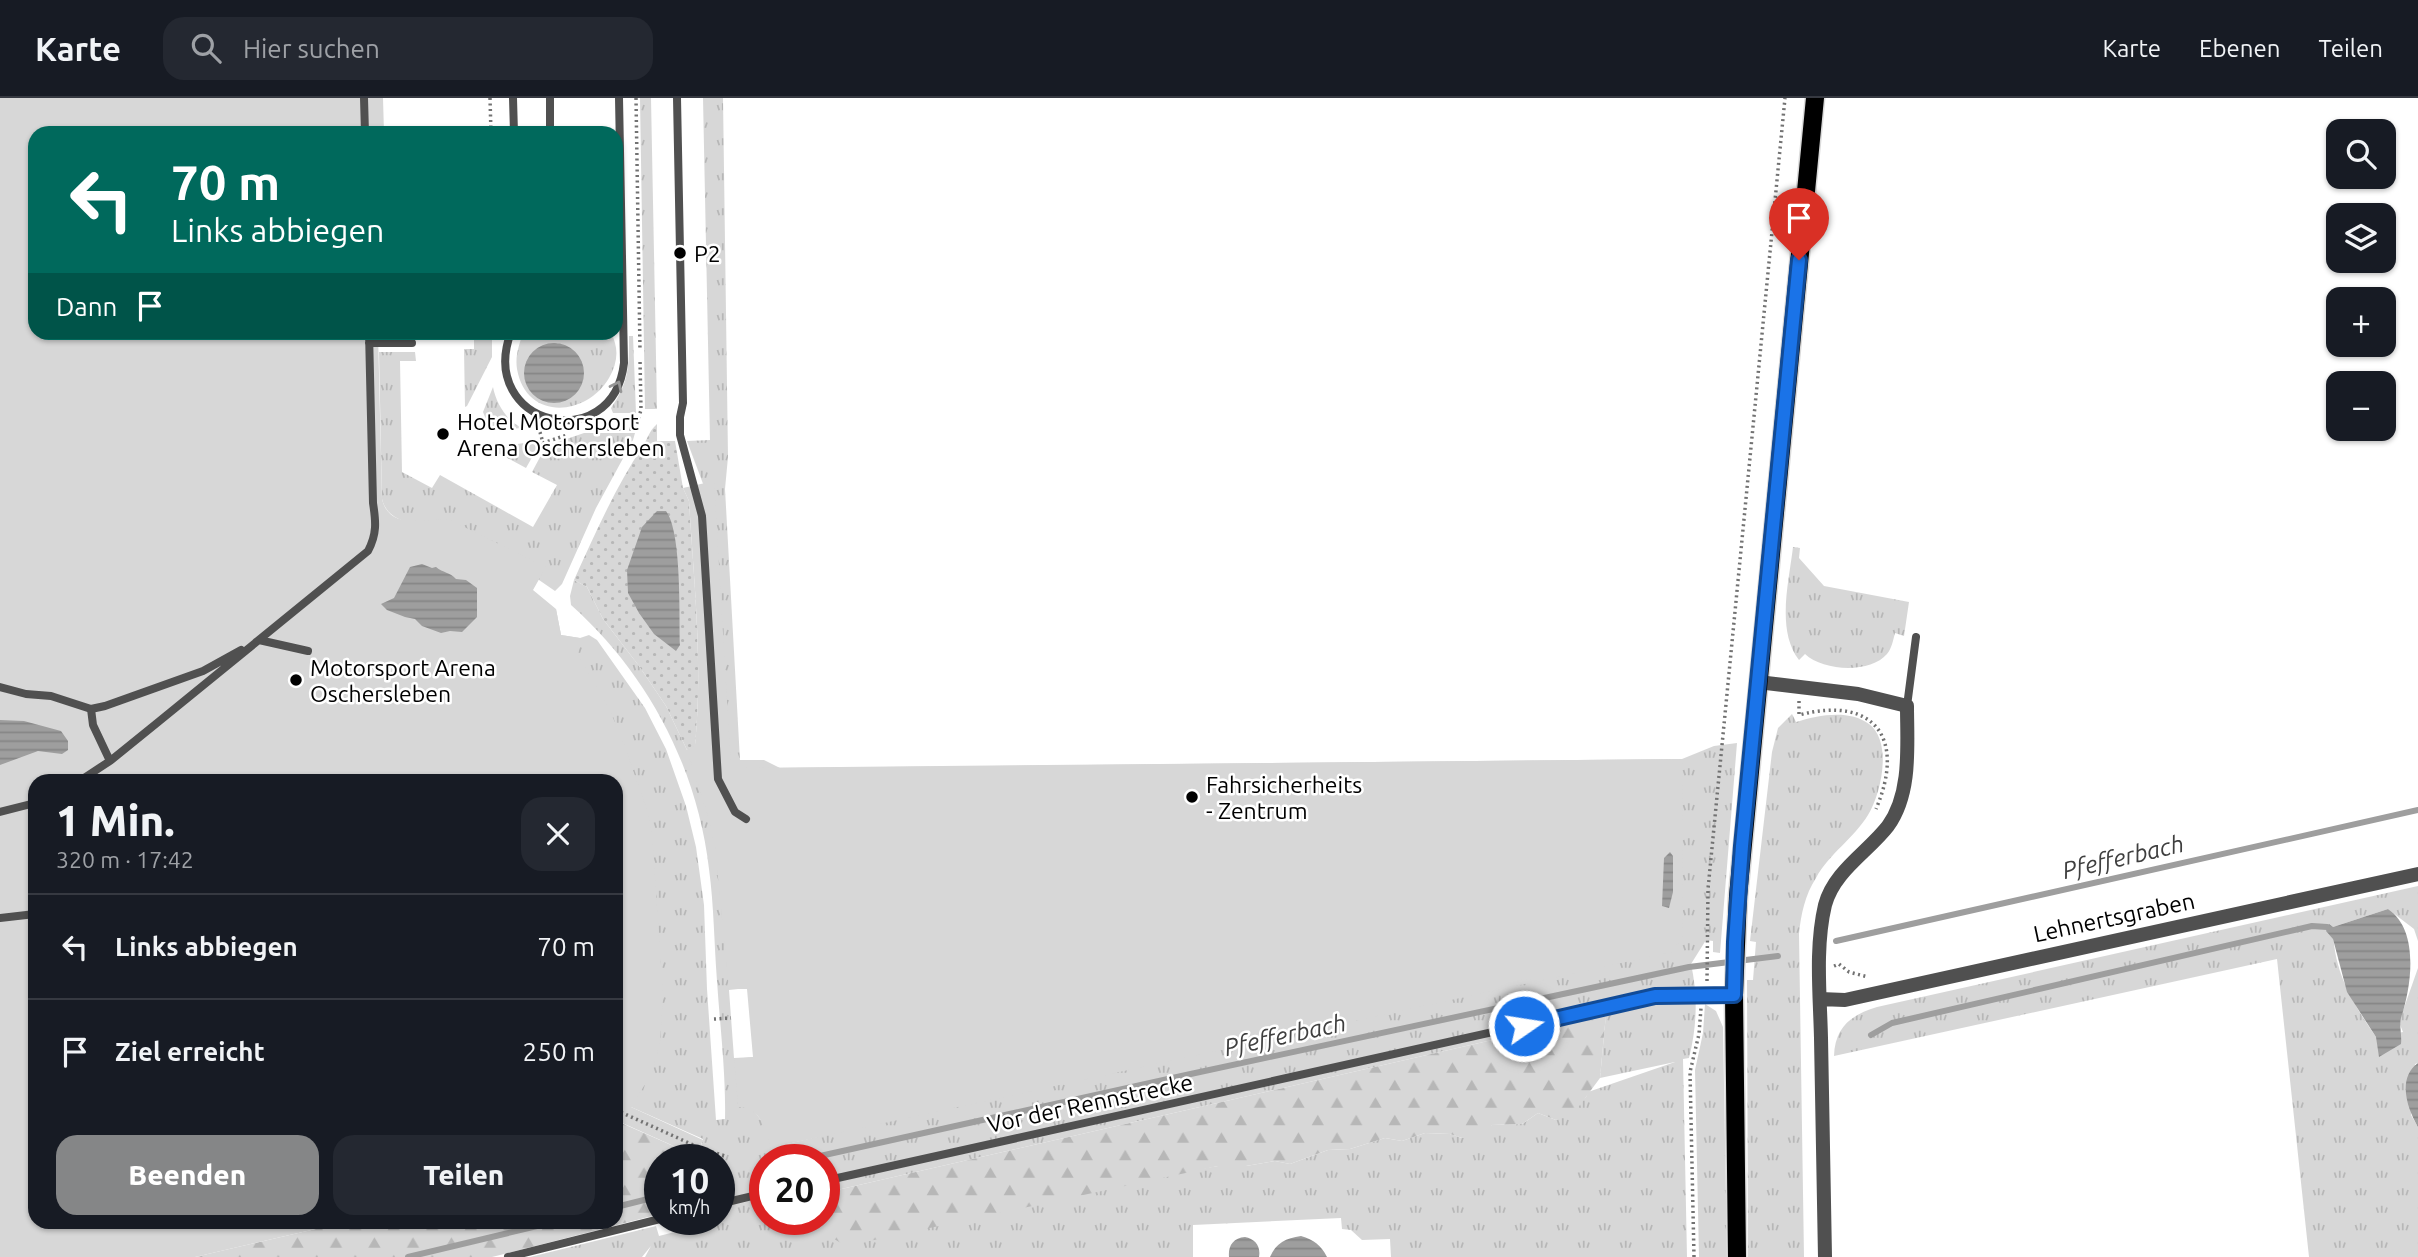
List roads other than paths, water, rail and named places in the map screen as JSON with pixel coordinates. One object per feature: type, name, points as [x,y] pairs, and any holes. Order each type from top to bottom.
[{"type":"main road","points":[[1737,1257],[1735,942],[1815,98]]},
{"type":"street","points":[[1758,682],[1858,694],[1907,706],[1907,754],[1898,804],[1889,824],[1845,871],[1826,901],[1822,921],[1820,999],[1825,1257]]},
{"type":"street","name":"Lehnertsgraben","points":[[1820,999],[1845,1000],[2418,874]]},
{"type":"lane","points":[[364,98],[365,126]]},
{"type":"lane","points":[[513,98],[514,126]]},
{"type":"lane","points":[[550,98],[550,126]]},
{"type":"lane","points":[[619,98],[620,126]]},
{"type":"lane","points":[[677,98],[683,403],[680,435],[702,516],[719,779],[735,812],[746,819]]},
{"type":"lane","points":[[508,340],[506,372],[520,401],[534,413],[552,420],[583,418],[600,409],[614,393],[622,374],[623,310]]},
{"type":"lane","points":[[90,774],[110,761],[368,551],[375,536],[369,343],[412,343]]},
{"type":"lane","points":[[1907,706],[1916,637]]},
{"type":"lane","points":[[0,687],[26,694],[51,696],[92,709],[203,671],[259,640],[308,651]]},
{"type":"lane","points":[[92,709],[93,725],[110,761]]},
{"type":"lane","points":[[0,812],[28,805]]},
{"type":"lane","points":[[0,918],[28,915]]},
{"type":"lane","name":"Vor der Rennstrecke","points":[[840,1177],[1655,996],[1734,995]]},
{"type":"lane","points":[[623,1228],[644,1223]]},
{"type":"lane","points":[[508,1257],[620,1229]]},
{"type":"waterway","name":"Pfefferbach","points":[[1836,941],[2418,810]]},
{"type":"waterway","points":[[1871,1035],[1892,1023],[2312,926],[2327,927]]},
{"type":"waterway","name":"Pfefferbach","points":[[840,1152],[1689,967],[1778,956]]},
{"type":"waterway","name":"Pfefferbach","points":[[623,1205],[644,1200]]},
{"type":"waterway","name":"Pfefferbach","points":[[408,1257],[525,1229]]},
{"type":"place","name":"P2","points":[[680,253]]},
{"type":"place","name":"Hotel Motorsport Arena Oschersleben","points":[[443,434]]},
{"type":"place","name":"Motorsport Arena Oschersleben","points":[[296,680]]},
{"type":"place","name":"Fahrsicherheits - Zentrum","points":[[1192,797]]}]
